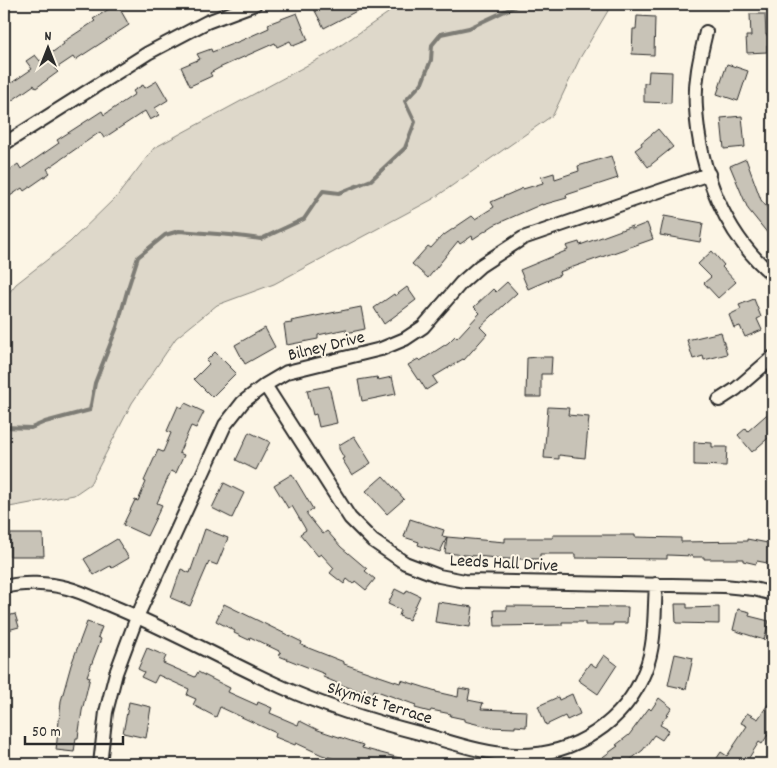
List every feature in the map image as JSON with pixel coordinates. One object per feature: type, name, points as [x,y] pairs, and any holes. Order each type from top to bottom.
[{"type":"street","points":[[4,144],[148,53],[207,22],[255,4]]},
{"type":"street","points":[[706,32],[697,73],[696,107],[700,145],[708,174],[723,211],[743,244],[773,275]]},
{"type":"street","name":"Bilney Drive","points":[[100,764],[106,712],[116,673],[137,617],[225,424],[243,402],[265,385],[287,372],[381,349],[406,339],[423,327],[461,283],[480,266],[523,238],[708,174]]},
{"type":"street","points":[[718,400],[736,389],[773,357]]},
{"type":"street","name":"Leeds Hall Drive","points":[[265,385],[350,518],[373,541],[406,563],[439,576],[465,581],[724,586],[754,589],[773,594]]},
{"type":"street","name":"Skymist Terrace","points":[[4,587],[44,584],[67,588],[137,617],[284,688],[369,720],[490,752],[520,755],[559,749],[576,744],[596,733],[613,719],[635,691],[646,671],[652,649],[656,584]]},
{"type":"shaded area","points":[[395,4],[612,4],[580,58],[553,115],[433,199],[274,284],[217,305],[176,338],[132,403],[90,484],[74,495],[4,508],[4,299],[16,284],[70,242],[118,195],[154,148],[328,54],[388,13]]},
{"type":"building","points":[[117,4],[129,25],[75,60],[73,57],[55,69],[58,72],[36,88],[34,85],[4,106],[4,88],[32,69],[26,61],[35,55],[40,61],[64,44],[63,42],[95,21],[93,19]]},
{"type":"building","points":[[323,4],[370,4],[324,28],[314,9]]},
{"type":"building","points":[[297,13],[308,40],[293,46],[290,41],[277,47],[275,43],[219,68],[210,73],[212,76],[190,86],[181,67],[200,59],[197,54],[211,49],[212,52],[240,41],[269,28],[268,24]]},
{"type":"building","points":[[750,14],[765,14],[766,35],[771,34],[772,45],[767,45],[767,52],[747,53],[746,36],[751,36]]},
{"type":"building","points":[[637,16],[655,17],[654,55],[632,54],[633,29],[636,29]]},
{"type":"building","points":[[727,64],[748,71],[738,101],[717,94]]},
{"type":"building","points":[[649,71],[672,72],[671,103],[644,102],[644,83],[648,83]]},
{"type":"building","points":[[157,81],[168,100],[155,108],[159,115],[150,120],[145,111],[104,138],[100,132],[47,169],[50,173],[24,191],[22,188],[4,200],[4,174],[18,164],[21,169],[59,143],[57,140],[102,111],[104,115],[135,94],[133,91],[143,85],[145,88]]},
{"type":"building","points":[[742,116],[745,147],[724,149],[721,118]]},
{"type":"building","points":[[658,129],[673,147],[648,167],[635,150]]},
{"type":"building","points":[[611,156],[618,178],[566,195],[567,198],[542,204],[494,225],[473,239],[472,236],[460,244],[458,241],[428,278],[412,264],[428,246],[431,248],[441,237],[472,216],[475,219],[494,207],[491,202],[523,188],[543,183],[541,177],[554,173],[555,179],[579,171],[578,166]]},
{"type":"building","points":[[746,159],[761,200],[773,215],[773,240],[748,209],[730,166]]},
{"type":"building","points":[[664,216],[703,223],[700,242],[660,235]]},
{"type":"building","points":[[647,223],[653,239],[559,272],[560,275],[528,289],[520,270],[568,250],[566,246],[579,242],[580,245],[632,226],[632,229]]},
{"type":"building","points":[[712,251],[724,265],[722,267],[736,282],[718,298],[704,283],[711,277],[698,264]]},
{"type":"building","points":[[507,282],[517,293],[480,327],[487,334],[464,360],[433,377],[437,383],[426,390],[408,365],[418,359],[420,361],[448,343],[455,336],[457,338],[480,313],[474,307],[493,289],[496,292]]},
{"type":"building","points":[[407,287],[416,300],[384,324],[374,308]]},
{"type":"building","points":[[754,299],[761,317],[757,319],[762,330],[745,337],[740,326],[734,328],[729,315],[741,309],[739,305]]},
{"type":"building","points":[[361,307],[365,329],[346,333],[346,329],[318,335],[318,339],[287,345],[284,324]]},
{"type":"building","points":[[265,328],[275,347],[245,364],[235,345]]},
{"type":"building","points":[[721,332],[727,354],[704,360],[703,356],[693,359],[687,340]]},
{"type":"building","points":[[215,352],[236,373],[212,397],[194,379],[209,364],[206,361]]},
{"type":"building","points":[[552,357],[551,374],[541,374],[541,397],[526,397],[527,358]]},
{"type":"building","points":[[377,377],[378,380],[392,377],[396,394],[362,401],[358,380]]},
{"type":"building","points":[[329,386],[337,423],[319,427],[316,414],[313,415],[307,390]]},
{"type":"building","points":[[185,403],[204,412],[196,428],[191,426],[179,453],[184,455],[176,473],[171,471],[157,503],[162,505],[147,536],[123,525],[135,500],[138,501],[146,482],[144,481],[158,450],[163,452],[171,433],[167,431],[178,406],[182,408]]},
{"type":"building","points":[[548,407],[569,408],[568,415],[589,417],[585,458],[559,455],[559,459],[544,458]]},
{"type":"building","points":[[773,409],[773,434],[752,452],[738,435],[746,428],[748,431]]},
{"type":"building","points":[[249,432],[270,442],[256,470],[236,460]]},
{"type":"building","points":[[354,436],[371,463],[352,475],[342,459],[344,458],[339,445]]},
{"type":"building","points":[[694,442],[712,443],[712,447],[727,447],[726,466],[694,465]]},
{"type":"building","points":[[292,474],[313,509],[306,513],[323,534],[327,531],[375,579],[366,590],[355,581],[353,584],[347,579],[344,584],[330,573],[334,568],[321,554],[318,556],[300,534],[306,530],[292,506],[288,508],[274,485]]},
{"type":"building","points":[[383,476],[404,499],[387,514],[366,491]]},
{"type":"building","points":[[224,483],[244,493],[232,518],[212,508]]},
{"type":"building","points":[[410,519],[444,530],[442,536],[447,537],[440,552],[418,545],[419,542],[404,537]]},
{"type":"building","points":[[205,529],[228,538],[217,565],[209,562],[190,606],[171,598],[181,569],[190,573]]},
{"type":"building","points":[[10,534],[43,534],[44,556],[10,556]]},
{"type":"building","points":[[553,535],[635,535],[635,537],[681,538],[681,542],[747,541],[747,539],[773,544],[773,564],[757,561],[756,564],[743,561],[743,559],[704,559],[704,557],[667,555],[667,559],[575,558],[575,554],[540,554],[540,559],[507,559],[445,553],[447,537],[505,542],[505,538],[553,538]]},
{"type":"building","points":[[117,539],[129,558],[112,568],[110,566],[94,575],[84,559]]},
{"type":"building","points":[[395,589],[405,594],[407,590],[420,596],[409,620],[399,616],[401,610],[388,604]]},
{"type":"building","points":[[438,602],[473,607],[470,627],[435,622]]},
{"type":"building","points":[[224,604],[302,642],[301,645],[344,662],[344,664],[400,683],[401,680],[458,697],[459,688],[470,690],[468,700],[483,703],[481,709],[527,711],[526,727],[488,727],[464,721],[464,719],[450,716],[451,714],[415,708],[416,705],[374,690],[372,695],[344,686],[323,677],[325,674],[279,656],[281,652],[250,637],[249,640],[234,633],[235,631],[216,621]]},
{"type":"building","points":[[675,604],[687,604],[687,608],[719,607],[719,624],[676,623]]},
{"type":"building","points":[[507,606],[628,607],[627,623],[585,625],[585,622],[562,622],[562,625],[495,626],[494,610],[507,610]]},
{"type":"building","points":[[738,609],[750,612],[749,616],[769,621],[764,640],[733,630]]},
{"type":"building","points":[[15,614],[19,627],[4,631],[4,617]]},
{"type":"building","points":[[87,622],[102,627],[98,637],[101,639],[87,676],[90,677],[78,738],[76,738],[74,752],[56,750],[61,701],[71,665]]},
{"type":"building","points":[[147,648],[166,656],[163,663],[195,677],[198,672],[230,688],[228,692],[257,705],[258,702],[272,708],[270,713],[298,725],[300,721],[318,730],[363,745],[362,748],[411,761],[411,764],[351,764],[275,737],[276,733],[220,707],[216,717],[193,705],[196,699],[187,695],[189,689],[158,675],[154,683],[141,677],[144,672],[138,669]]},
{"type":"building","points":[[675,654],[693,658],[686,689],[668,685]]},
{"type":"building","points":[[604,655],[617,665],[598,694],[578,680],[590,663],[596,667]]},
{"type":"building","points":[[572,694],[580,714],[567,720],[565,716],[546,725],[538,706],[558,697],[559,700]]},
{"type":"building","points":[[773,697],[773,727],[762,744],[759,742],[745,764],[713,764],[721,752],[727,756],[747,726],[741,723],[747,713],[758,719]]},
{"type":"building","points":[[659,698],[672,708],[660,725],[669,730],[662,740],[654,735],[643,750],[630,760],[634,764],[593,764],[618,746],[616,745],[629,735]]},
{"type":"building","points":[[129,702],[151,707],[146,738],[123,733]]},
{"type":"waterway","points":[[4,427],[31,428],[45,422],[90,410],[95,383],[117,327],[138,257],[165,235],[179,231],[261,239],[304,219],[323,191],[339,193],[371,180],[405,148],[415,122],[405,101],[422,83],[431,60],[432,45],[441,34],[469,28],[520,4]]}]
